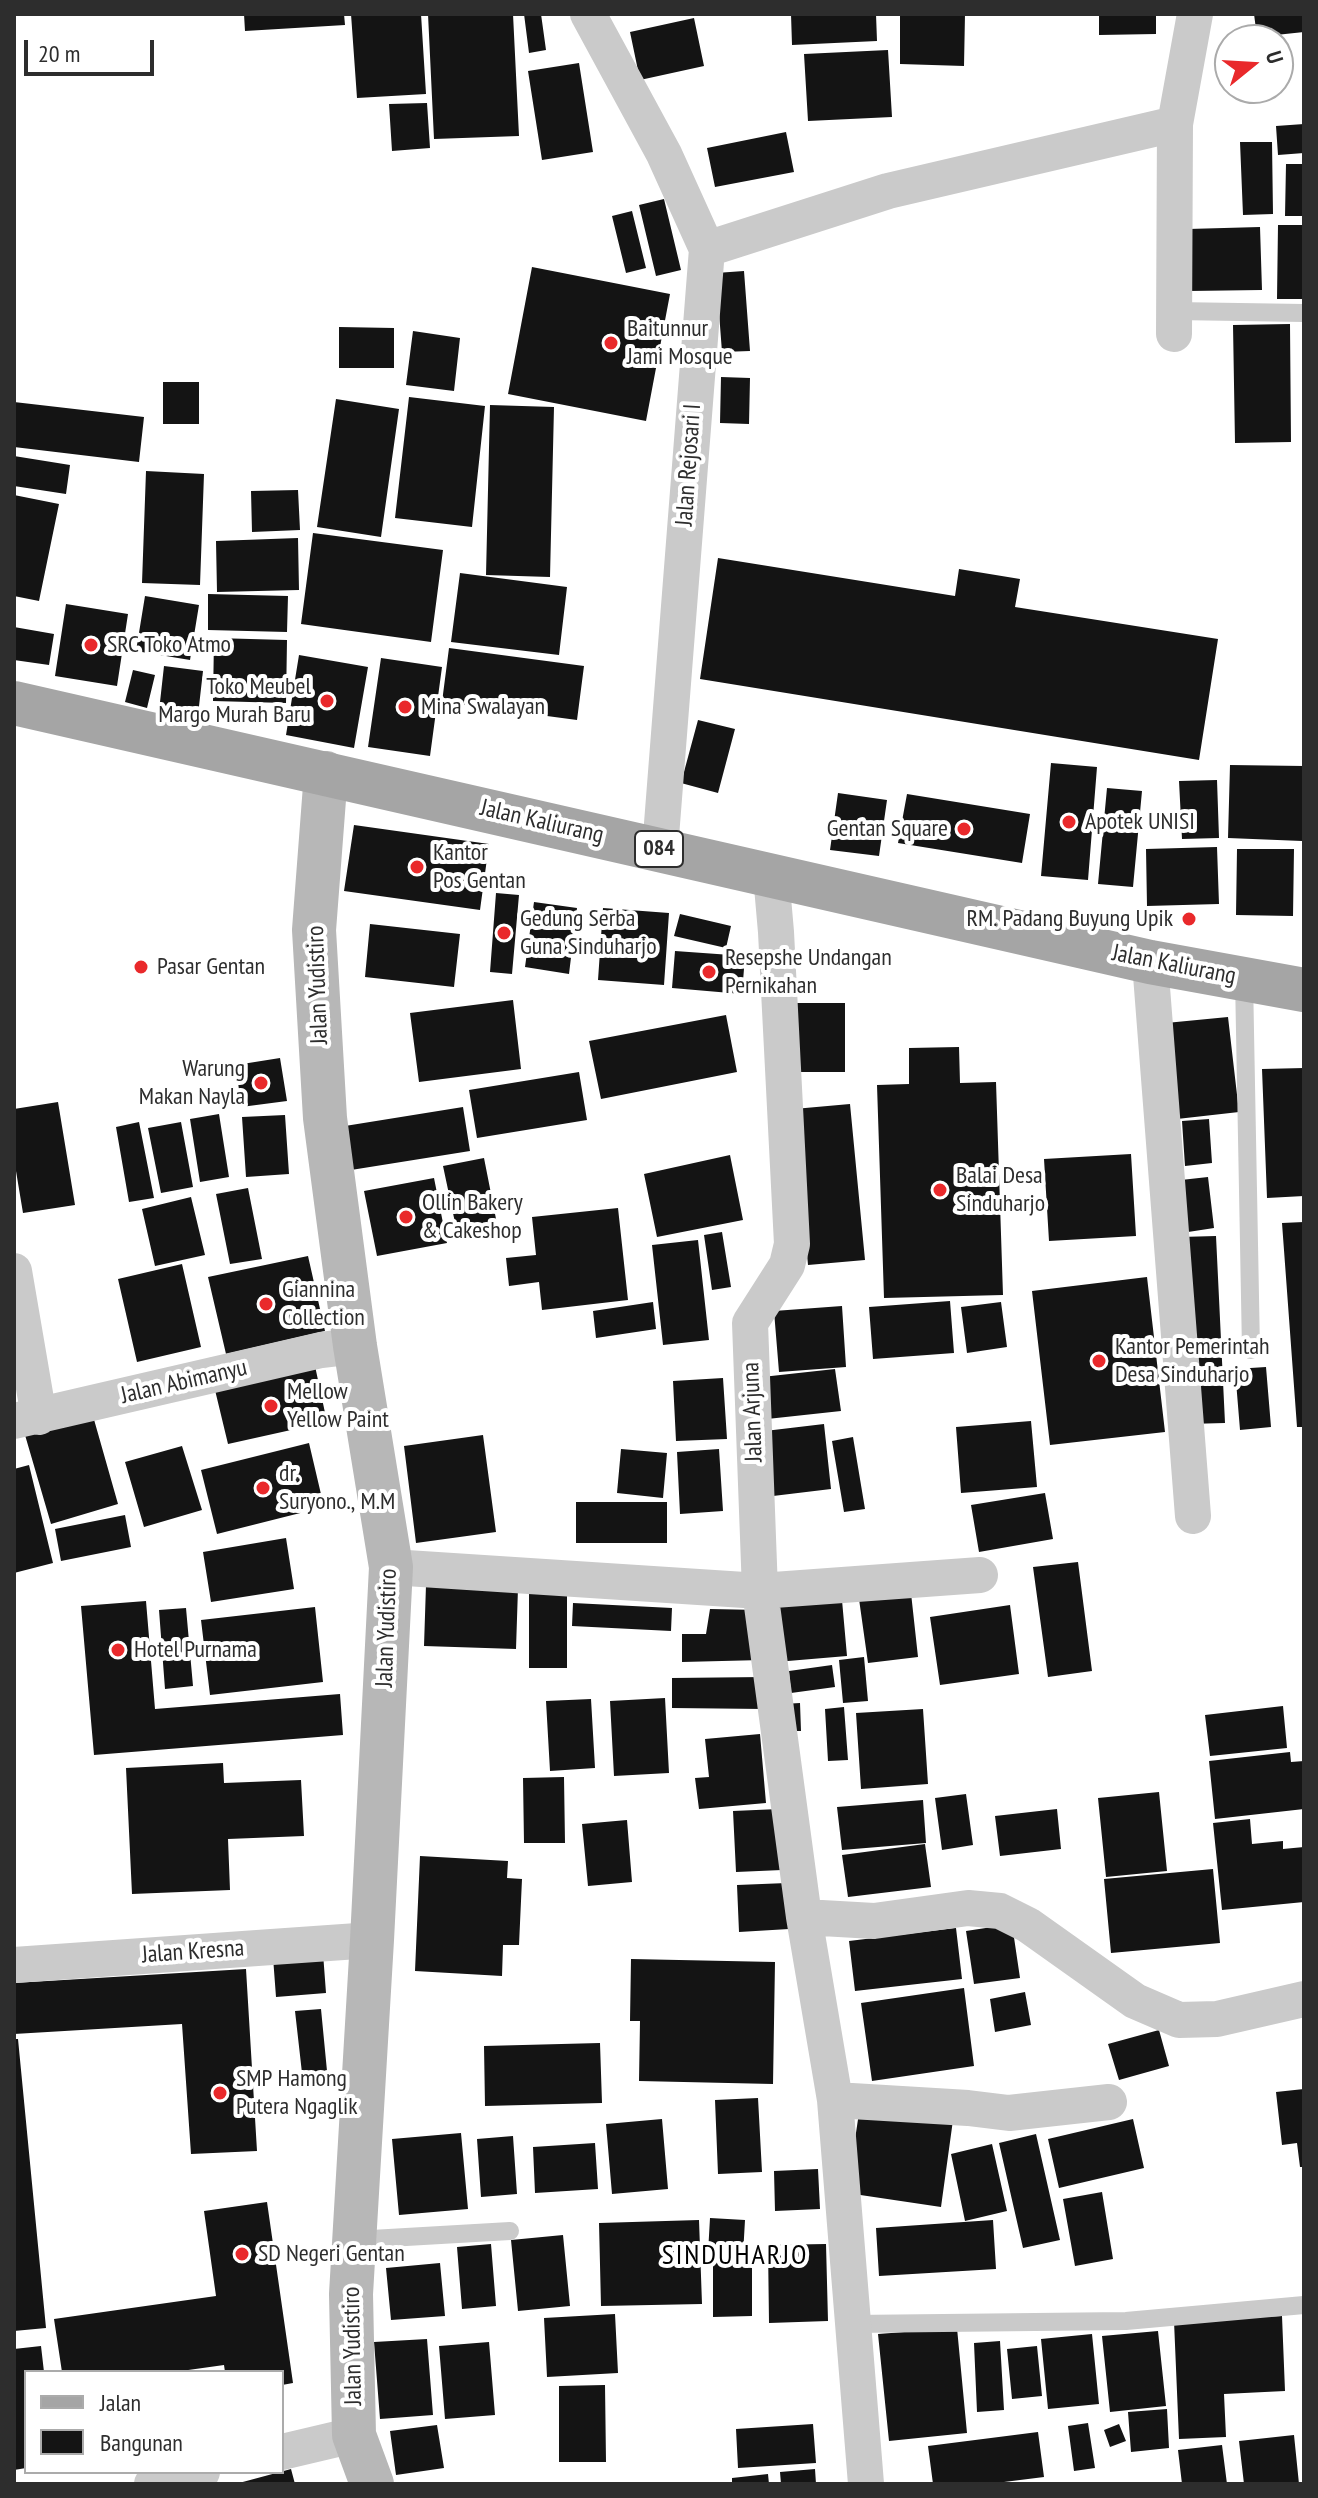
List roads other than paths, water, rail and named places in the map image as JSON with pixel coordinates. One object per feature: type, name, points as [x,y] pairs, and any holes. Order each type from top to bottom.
[{"type":"main road","name":"Jalan Kaliurang","points":[[14,703],[1150,962],[1304,990]]},
{"type":"street","name":"Jalan Rejosari I","points":[[588,14],[664,154],[707,249],[660,849]]},
{"type":"street","points":[[1174,323],[1175,124],[1195,14]]},
{"type":"street","points":[[707,249],[888,191],[1175,124]]},
{"type":"street","name":"Jalan Yudistiro","points":[[326,773],[314,930],[325,1118],[355,1346],[391,1567],[351,2294],[354,2435],[372,2484]]},
{"type":"street","name":"Jalan Arjuna","points":[[771,875],[792,1244],[787,1265],[750,1323],[760,1591],[804,1917],[835,2100],[866,2484]]},
{"type":"street","points":[[1150,962],[1193,1516]]},
{"type":"street","points":[[14,1271],[26,1419]]},
{"type":"street","name":"Jalan Abimanyu","points":[[26,1419],[321,1350],[355,1346]]},
{"type":"street","points":[[391,1567],[760,1591],[980,1575]]},
{"type":"street","points":[[804,1917],[874,1921],[968,1908],[1000,1911],[1028,1925],[1135,2001],[1179,2020],[1217,2019],[1304,1999]]},
{"type":"street","name":"Jalan Kresna","points":[[14,1965],[372,1940]]},
{"type":"street","points":[[835,2100],[1009,2113],[1109,2102]]},
{"type":"street","points":[[284,2452],[354,2435]]},
{"type":"street","points":[[152,2484],[194,2474]]},
{"type":"lane","points":[[1174,323],[1304,313]]},
{"type":"lane","points":[[1244,978],[1251,1350]]},
{"type":"lane","points":[[354,2240],[510,2231]]},
{"type":"lane","points":[[852,2324],[1126,2321],[1304,2305]]},
{"type":"place","name":"Baitunnur Jami Mosque","points":[[611,343]]},
{"type":"place","name":"SRC Toko Atmo","points":[[91,645]]},
{"type":"place","name":"Toko Meubel Margo Murah Baru","points":[[327,701]]},
{"type":"place","name":"Mina Swalayan","points":[[405,707]]},
{"type":"place","name":"Apotek UNISI","points":[[1069,822]]},
{"type":"place","name":"Gentan Square","points":[[964,829]]},
{"type":"place","name":"Kantor Pos Gentan","points":[[417,867]]},
{"type":"place","name":"RM. Padang Buyung Upik","points":[[1189,919]]},
{"type":"place","name":"Gedung Serba Guna Sinduharjo","points":[[504,933]]},
{"type":"place","name":"Pasar Gentan","points":[[141,967]]},
{"type":"place","name":"Resepshe Undangan Pernikahan","points":[[709,972]]},
{"type":"place","name":"Warung Makan Nayla","points":[[261,1083]]},
{"type":"place","name":"Balai Desa Sinduharjo","points":[[940,1190]]},
{"type":"place","name":"Ollin Bakery & Cakeshop","points":[[406,1217]]},
{"type":"place","name":"Giannina Collection","points":[[266,1304]]},
{"type":"place","name":"Kantor Pemerintah Desa Sinduharjo","points":[[1099,1361]]},
{"type":"place","name":"Mellow Yellow Paint","points":[[271,1406]]},
{"type":"place","name":"dr. Suryono., M.M","points":[[263,1488]]},
{"type":"place","name":"Hotel Purnama","points":[[118,1650]]},
{"type":"place","name":"SMP Hamong Putera Ngaglik","points":[[220,2093]]},
{"type":"place","name":"SD Negeri Gentan","points":[[242,2254]]},
{"type":"district","name":"SINDUHARJO","points":[[735,2256]]}]
